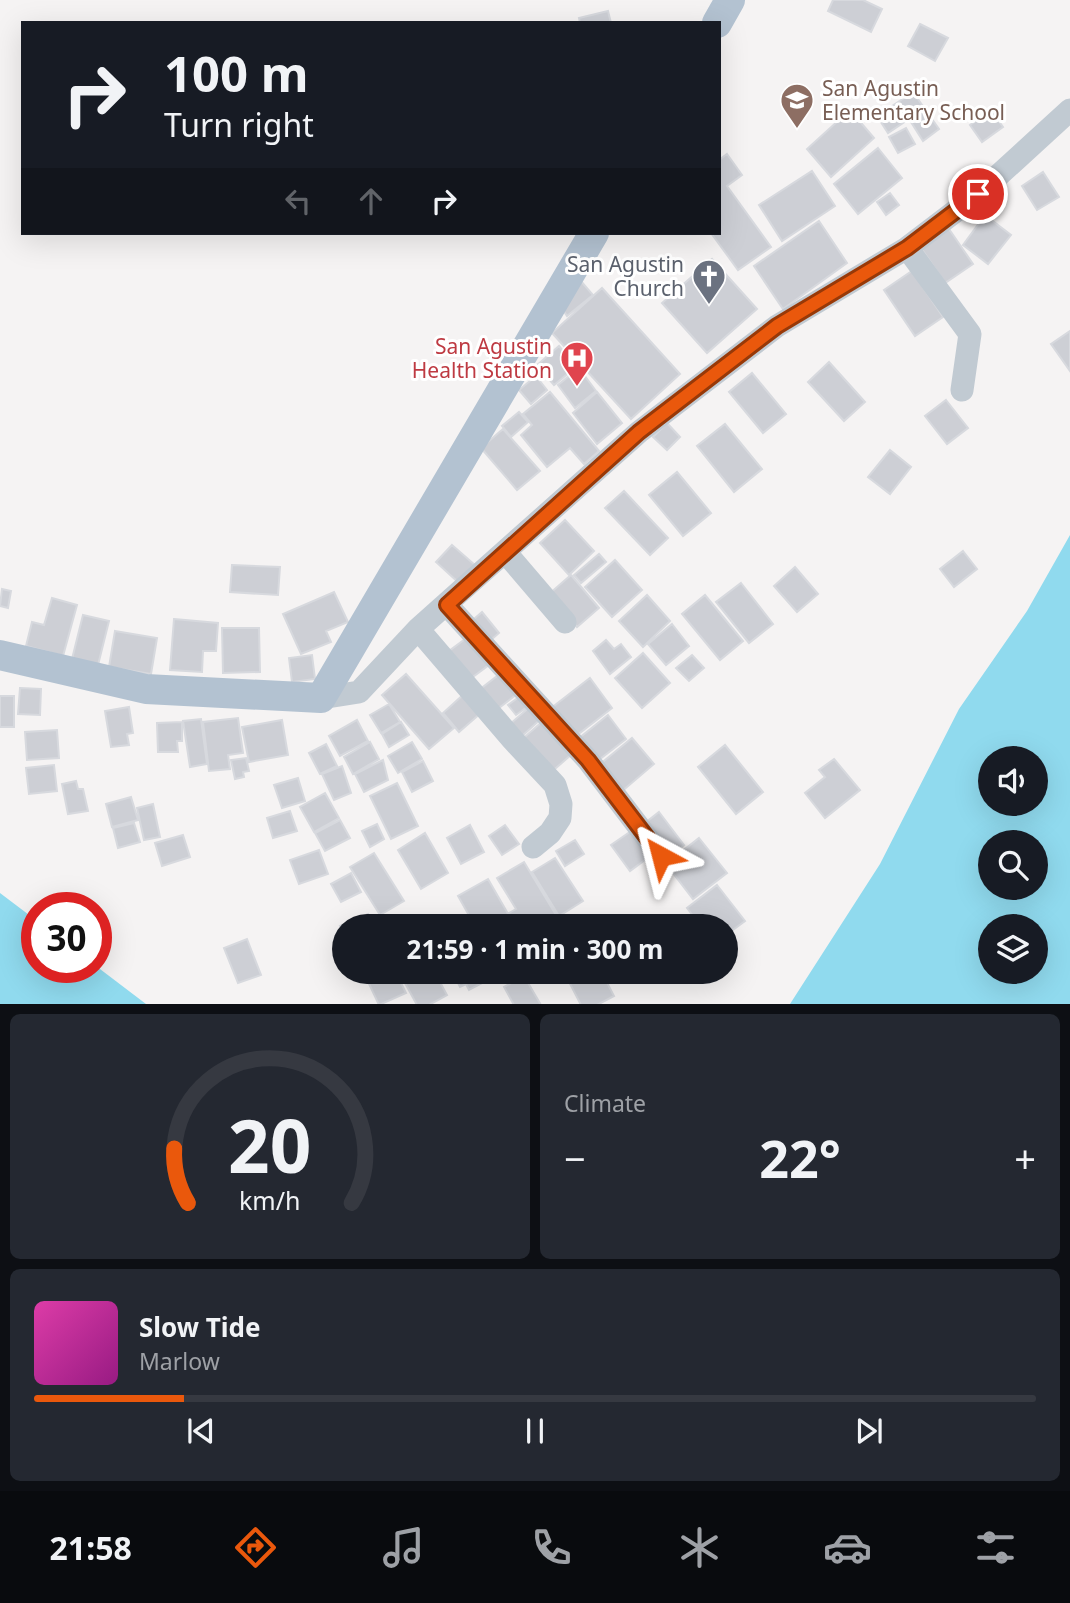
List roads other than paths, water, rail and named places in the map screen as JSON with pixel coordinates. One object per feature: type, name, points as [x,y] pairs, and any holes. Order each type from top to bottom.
[{"type":"main road","points":[[718,21],[730,0]]},
{"type":"main road","points":[[0,654],[146,689],[321,698],[593,235]]},
{"type":"street","points":[[321,698],[359,692],[418,629],[639,432],[767,334],[907,248],[978,194],[1070,110]]},
{"type":"street","points":[[907,248],[970,334],[962,390]]},
{"type":"street","points":[[506,553],[565,622]]},
{"type":"street","points":[[447,605],[588,760],[661,856]]},
{"type":"street","points":[[418,629],[555,785],[561,804],[560,818],[550,834],[533,847]]},
{"type":"water","points":[[1070,535],[1070,1004],[790,1004],[880,864],[959,709],[1027,611]]},
{"type":"water","points":[[0,893],[21,909],[21,983],[112,983],[112,978],[146,1004],[0,1004]]},
{"type":"place","name":"San Agustin Elementary School","points":[[797,130]]},
{"type":"place","name":"San Agustin Church","points":[[709,306]]},
{"type":"place","name":"San Agustin Health Station","points":[[577,388]]}]
